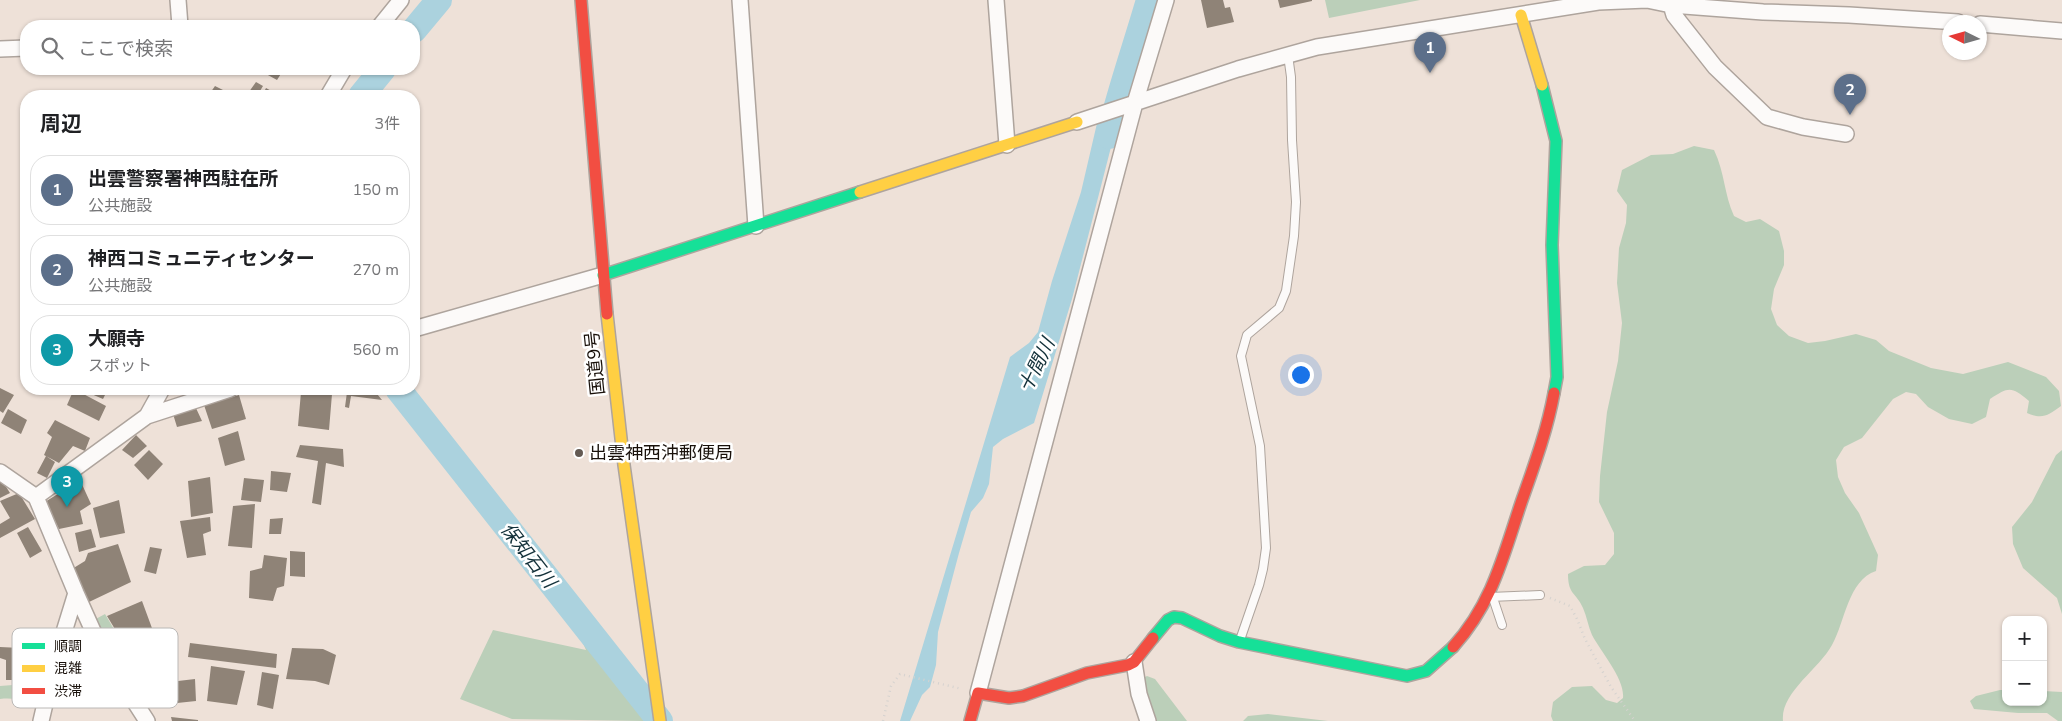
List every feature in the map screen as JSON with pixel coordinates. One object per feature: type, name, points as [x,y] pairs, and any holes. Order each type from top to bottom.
[{"type":"main road","name":"国道9号","points":[[581,0],[603,275],[624,465],[660,721]]},
{"type":"main road","points":[[970,721],[971,691],[1004,698],[1023,696],[1087,673],[1134,662],[1168,620],[1174,617],[1182,618],[1220,636],[1239,642],[1386,674],[1417,675],[1438,662],[1491,597],[1548,424],[1557,378],[1552,245],[1556,141],[1538,70],[1520,15]]},
{"type":"main road","points":[[603,275],[1077,122]]},
{"type":"street","points":[[178,0],[180,20]]},
{"type":"street","points":[[385,20],[401,0]]},
{"type":"street","points":[[740,0],[756,226]]},
{"type":"street","points":[[996,0],[1007,146]]},
{"type":"street","points":[[971,691],[1132,104],[1166,0]]},
{"type":"street","points":[[1077,122],[1238,69],[1333,43],[1520,15],[1598,1],[1647,0],[1670,5],[1942,21]]},
{"type":"street","points":[[1670,5],[1674,16],[1715,67],[1767,117],[1803,128],[1846,134]]},
{"type":"street","points":[[1987,25],[2062,31]]},
{"type":"street","points":[[0,49],[20,48]]},
{"type":"street","points":[[332,90],[340,75]]},
{"type":"street","points":[[420,327],[603,275]]},
{"type":"street","points":[[147,416],[159,395]]},
{"type":"street","points":[[36,497],[147,416],[212,395]]},
{"type":"street","points":[[0,472],[36,497],[92,628]]},
{"type":"street","points":[[66,628],[76,593]]},
{"type":"street","points":[[1134,662],[1139,694],[1148,721]]},
{"type":"street","points":[[41,721],[44,708]]},
{"type":"street","points":[[139,708],[147,721]]},
{"type":"lane","points":[[1239,642],[1264,569],[1266,548],[1260,446],[1241,356],[1247,335],[1279,308],[1286,291],[1294,236],[1296,202],[1292,140],[1291,77],[1288,55]]},
{"type":"lane","points":[[1502,625],[1491,597],[1540,595]]},
{"type":"path","points":[[1540,595],[1570,606],[1585,639],[1611,687],[1635,721]]},
{"type":"path","points":[[883,721],[891,686],[898,675],[906,675],[971,691]]},
{"type":"green space","points":[[1325,0],[1420,0],[1329,18]]},
{"type":"green space","points":[[1694,146],[1714,150],[1734,216],[1746,222],[1760,219],[1779,231],[1784,251],[1784,265],[1774,289],[1771,309],[1777,325],[1789,336],[1808,343],[1856,334],[1876,340],[1889,351],[1931,368],[1963,374],[2008,362],[2046,377],[2059,391],[2061,406],[2045,416],[2033,415],[2027,413],[2029,401],[2014,391],[2006,390],[1990,399],[1986,417],[1972,424],[1949,419],[1928,407],[1916,394],[1906,392],[1893,399],[1862,438],[1844,447],[1836,460],[1838,477],[1845,493],[1859,513],[1878,555],[1876,571],[1859,583],[1853,592],[1832,645],[1794,691],[1784,711],[1783,721],[1553,721],[1551,716],[1553,702],[1572,687],[1592,686],[1606,700],[1617,703],[1623,698],[1623,691],[1616,674],[1592,635],[1583,608],[1571,590],[1568,581],[1568,574],[1584,566],[1605,565],[1614,554],[1614,533],[1599,502],[1607,412],[1618,361],[1622,323],[1617,283],[1619,248],[1626,223],[1627,205],[1617,191],[1622,170],[1651,155],[1673,154]]},
{"type":"green space","points":[[2062,450],[2062,614],[2057,598],[2023,568],[2013,544],[2012,527],[2032,502],[2056,455]]},
{"type":"green space","points":[[105,614],[113,628],[96,628],[92,621]]},
{"type":"green space","points":[[493,630],[586,650],[579,634],[589,638],[642,702],[644,721],[512,719],[460,699]]},
{"type":"green space","points":[[1147,676],[1155,679],[1187,721],[1152,721],[1143,678]]},
{"type":"green space","points":[[12,685],[12,699],[0,699],[0,686]]},
{"type":"green space","points":[[2002,690],[2002,706],[2047,706],[2047,691],[2062,692],[2062,721],[2058,721],[2047,713],[2018,713],[1974,709],[1970,701],[1976,696]]},
{"type":"green space","points":[[1268,714],[1328,721],[1243,721],[1248,716]]},
{"type":"water","points":[[1120,112],[1072,299],[1034,423],[1003,439],[993,447],[989,484],[983,498],[971,512],[938,632],[936,665],[930,687],[922,695],[910,721],[900,721],[1010,357],[1029,343],[1038,332],[1052,281],[1081,192],[1098,119]]},
{"type":"building","points":[[1201,0],[1223,0],[1225,8],[1230,7],[1234,22],[1207,28]]},
{"type":"building","points":[[1278,0],[1312,0],[1312,1],[1280,8]]},
{"type":"building","points":[[268,75],[280,75],[277,80]]},
{"type":"building","points":[[256,82],[263,86],[261,90],[250,90]]},
{"type":"building","points":[[215,86],[223,90],[212,90]]},
{"type":"building","points":[[0,388],[14,395],[3,413],[0,411]]},
{"type":"building","points":[[71,395],[85,395],[106,406],[99,421],[67,405]]},
{"type":"building","points":[[94,395],[105,395],[103,399]]},
{"type":"building","points":[[239,395],[246,419],[212,429],[204,405]]},
{"type":"building","points":[[301,395],[332,395],[329,430],[298,426]]},
{"type":"building","points":[[347,395],[378,395],[382,400],[351,396],[349,408],[345,407]]},
{"type":"building","points":[[195,406],[202,421],[177,427],[173,414]]},
{"type":"building","points":[[8,409],[27,420],[21,434],[1,423]]},
{"type":"building","points":[[55,420],[90,438],[85,451],[73,446],[59,463],[44,455],[52,437],[47,433]]},
{"type":"building","points":[[238,431],[245,460],[225,466],[218,438]]},
{"type":"building","points":[[136,435],[147,446],[133,458],[122,450]]},
{"type":"building","points":[[300,445],[343,449],[344,467],[326,463],[321,505],[312,503],[318,461],[296,457]]},
{"type":"building","points":[[149,450],[163,464],[148,480],[134,465]]},
{"type":"building","points":[[46,456],[55,462],[47,478],[37,473]]},
{"type":"building","points":[[271,471],[291,473],[287,492],[270,490]]},
{"type":"building","points":[[0,477],[10,493],[0,498]]},
{"type":"building","points":[[210,477],[213,513],[191,517],[188,481]]},
{"type":"building","points":[[244,478],[264,480],[261,502],[241,500]]},
{"type":"building","points":[[80,480],[91,504],[80,511],[83,524],[59,529],[45,502]]},
{"type":"building","points":[[19,493],[35,519],[0,538],[0,524],[10,518],[0,501]]},
{"type":"building","points":[[119,500],[125,533],[100,538],[93,508]]},
{"type":"building","points":[[255,504],[252,548],[228,546],[233,506]]},
{"type":"building","points":[[210,517],[211,531],[203,534],[206,555],[187,558],[180,521]]},
{"type":"building","points":[[283,518],[281,534],[269,534],[270,519]]},
{"type":"building","points":[[28,527],[42,551],[30,558],[17,533]]},
{"type":"building","points":[[91,529],[96,547],[79,552],[75,533]]},
{"type":"building","points":[[118,544],[131,582],[89,602],[72,569],[85,561],[88,553]]},
{"type":"building","points":[[150,547],[162,549],[156,574],[144,571]]},
{"type":"building","points":[[290,551],[305,552],[305,577],[290,576]]},
{"type":"building","points":[[264,555],[287,558],[284,586],[277,588],[273,601],[249,598],[250,571],[262,568]]},
{"type":"building","points":[[142,601],[152,628],[114,628],[107,616]]},
{"type":"building","points":[[190,643],[277,654],[276,668],[188,657]]},
{"type":"building","points":[[0,647],[12,648],[12,680],[6,680],[6,660],[0,658]]},
{"type":"building","points":[[292,648],[323,649],[336,655],[329,685],[315,681],[286,679]]},
{"type":"building","points":[[211,666],[245,671],[237,705],[207,701]]},
{"type":"building","points":[[262,672],[279,675],[273,709],[257,705]]},
{"type":"building","points":[[195,679],[196,701],[178,703],[178,681]]},
{"type":"building","points":[[171,717],[198,720],[198,721],[172,721]]},
{"type":"waterway","name":"保知石川","points":[[420,23],[439,0]]},
{"type":"waterway","name":"十間川","points":[[1109,136],[1149,0]]},
{"type":"waterway","name":"保知石川","points":[[366,90],[378,75]]},
{"type":"waterway","name":"保知石川","points":[[403,395],[660,721]]},
{"type":"traffic: fast","points":[[1542,85],[1556,141],[1552,245],[1557,377],[1554,393]]},
{"type":"traffic: fast","points":[[603,275],[860,192]]},
{"type":"traffic: fast","points":[[1153,638],[1168,620],[1174,617],[1182,618],[1220,636],[1239,642],[1407,676],[1426,671],[1453,647]]},
{"type":"traffic: slow","points":[[1521,15],[1542,85]]},
{"type":"traffic: slow","points":[[860,192],[1077,122]]},
{"type":"traffic: slow","points":[[607,314],[624,465],[660,721]]},
{"type":"traffic: jam","points":[[581,0],[607,314]]},
{"type":"traffic: jam","points":[[1453,647],[1478,614],[1495,579],[1540,448],[1554,393]]},
{"type":"traffic: jam","points":[[970,721],[978,693],[1009,698],[1023,696],[1087,673],[1128,665],[1134,662],[1153,638]]},
{"type":"place","name":"出雲警察署神西駐在所","points":[[1430,73]]},
{"type":"place","name":"神西コミュニティセンター","points":[[1850,115]]},
{"type":"place","name":"出雲神西沖郵便局","points":[[579,453]]},
{"type":"place","name":"大願寺","points":[[67,507]]}]
